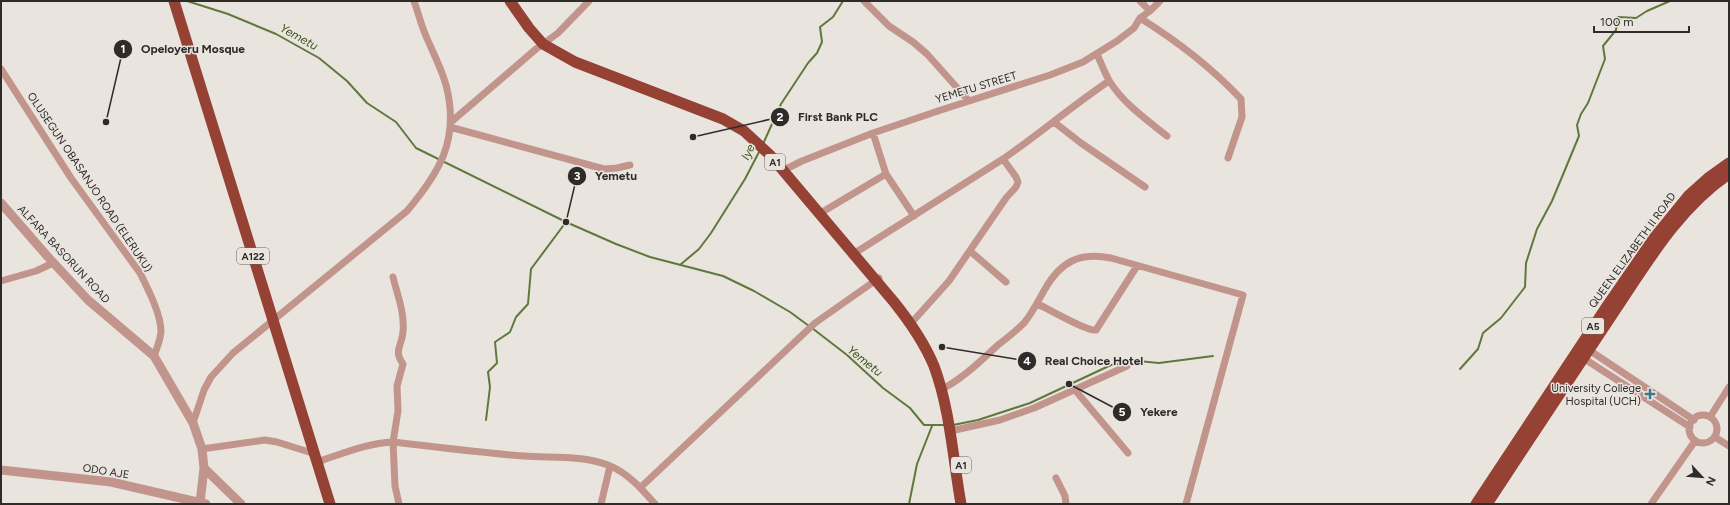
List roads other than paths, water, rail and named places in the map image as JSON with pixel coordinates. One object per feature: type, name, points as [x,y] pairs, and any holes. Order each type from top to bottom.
[{"type":"highway","name":"A1","points":[[510,1],[529,28],[575,62],[735,125],[758,142],[824,211],[858,251],[910,323],[923,344],[938,378],[952,426],[968,504]]},
{"type":"highway","name":"A1","points":[[517,1],[546,42]]},
{"type":"highway","name":"A122","points":[[173,5],[271,322],[330,504]]},
{"type":"highway","name":"QUEEN ELIZABETH II ROAD","points":[[1476,504],[1689,195],[1708,178],[1729,163]]},
{"type":"highway","name":"A1","points":[[786,170],[914,320],[927,340],[938,364],[946,387],[961,504]]},
{"type":"highway","name":"QUEEN ELIZABETH II ROAD","points":[[1663,234],[1714,185],[1729,174]]},
{"type":"highway","name":"A122","points":[[271,322],[324,504]]},
{"type":"highway","name":"QUEEN ELIZABETH II ROAD","points":[[1488,504],[1582,351]]},
{"type":"street","points":[[193,423],[204,390],[211,377],[233,353],[407,211],[428,186],[440,165],[448,146],[451,125],[447,89],[425,34],[414,1]]},
{"type":"street","points":[[451,125],[558,33],[589,1]]},
{"type":"street","points":[[864,1],[889,26],[914,42],[927,54],[970,101]]},
{"type":"street","points":[[1140,1],[1150,11]]},
{"type":"street","name":"YEMETU STREET","points":[[786,170],[802,161],[873,133],[1050,75],[1083,62],[1134,28],[1140,18],[1160,1]]},
{"type":"street","points":[[1140,18],[1170,37],[1210,67],[1241,99],[1242,117],[1228,158]]},
{"type":"street","points":[[1097,54],[1109,81],[1128,103],[1167,136]]},
{"type":"street","name":"OLUSEGUN OBASANJO ROAD (ELERUKU)","points":[[1,69],[71,178],[140,273],[155,307],[161,330],[160,340],[154,356]]},
{"type":"street","points":[[858,251],[1003,159],[1054,122],[1081,100],[1109,81]]},
{"type":"street","points":[[1054,122],[1081,143],[1144,187]]},
{"type":"street","points":[[451,125],[604,169],[630,166]]},
{"type":"street","points":[[873,133],[886,174],[914,216]]},
{"type":"street","points":[[914,320],[949,281],[1018,182],[1003,159]]},
{"type":"street","points":[[824,211],[886,174]]},
{"type":"street","name":"ALFARA BASORUN ROAD","points":[[1,203],[53,263],[88,300],[154,356],[193,423],[202,449],[204,468],[202,504]]},
{"type":"street","points":[[970,251],[1006,282]]},
{"type":"street","points":[[946,387],[967,373],[1023,324],[1038,304],[1051,279],[1076,258],[1084,256],[1098,256],[1243,295],[1186,504]]},
{"type":"street","points":[[1,280],[36,271],[53,263]]},
{"type":"street","points":[[1038,304],[1083,327],[1092,331],[1096,330],[1137,266]]},
{"type":"street","points":[[393,276],[403,316],[403,332],[398,350],[399,358],[403,364],[397,386],[398,411],[393,442],[395,486],[399,504]]},
{"type":"street","points":[[641,487],[808,329],[878,279]]},
{"type":"street","points":[[1582,351],[1641,384],[1694,420]]},
{"type":"street","points":[[1582,351],[1636,393],[1690,427]]},
{"type":"street","points":[[952,426],[1000,420],[1034,408],[1127,366]]},
{"type":"street","points":[[1636,393],[1641,384]]},
{"type":"street","points":[[1710,417],[1729,387]]},
{"type":"street","points":[[1075,390],[1128,452]]},
{"type":"street","points":[[1702,416],[1710,417],[1716,425],[1717,431],[1715,437],[1706,443],[1695,441],[1690,434],[1690,427],[1694,420],[1702,416]]},
{"type":"street","points":[[1715,437],[1729,446]]},
{"type":"street","points":[[202,449],[265,440],[277,442],[309,452]]},
{"type":"street","points":[[1651,504],[1695,441]]},
{"type":"street","points":[[317,462],[360,448],[393,442],[523,456],[579,458],[596,461],[610,466],[628,476],[641,487],[655,504]]},
{"type":"street","points":[[601,504],[610,466]]},
{"type":"street","points":[[204,468],[241,504]]},
{"type":"street","name":"ODO AJE","points":[[1,470],[111,482],[202,504]]},
{"type":"street","points":[[1056,478],[1065,496],[1066,504]]},
{"type":"waterway","name":"Yemetu","points":[[187,1],[228,14],[276,34],[319,58],[347,81],[367,103],[396,122],[416,148],[566,222],[616,244],[650,257],[723,276],[754,291],[790,312],[809,326]]},
{"type":"waterway","name":"Iye","points":[[763,144],[781,104],[808,63],[817,53],[822,42],[820,27],[833,17],[843,1]]},
{"type":"waterway","points":[[1460,369],[1478,349],[1483,333],[1501,318],[1525,287],[1526,263],[1537,229],[1552,201],[1579,136],[1577,125],[1581,114],[1588,103],[1605,59],[1603,46],[1616,30],[1618,17],[1636,18],[1647,11],[1670,1]]},
{"type":"waterway","name":"Iye","points":[[680,265],[699,249],[711,233],[745,179],[759,152]]},
{"type":"waterway","points":[[486,420],[490,387],[488,372],[497,363],[495,342],[510,332],[516,317],[528,304],[531,269],[566,222]]},
{"type":"waterway","name":"Yemetu","points":[[812,328],[847,355],[883,388],[910,408],[924,425],[945,425]]},
{"type":"waterway","points":[[953,425],[978,420],[1030,403],[1111,365],[1138,361],[1159,363],[1213,356]]},
{"type":"waterway","name":"Yemetu","points":[[909,504],[917,464],[932,426]]},
{"type":"place","name":"Opeloyeru Mosque","points":[[106,122]]},
{"type":"place","name":"First Bank PLC","points":[[693,137]]},
{"type":"place","name":"Yemetu","points":[[566,222]]},
{"type":"place","name":"Real Choice Hotel","points":[[942,347]]},
{"type":"place","name":"Yekere","points":[[1069,384]]},
{"type":"place","name":"University College Hospital (UCH)","points":[[1650,394]]}]
